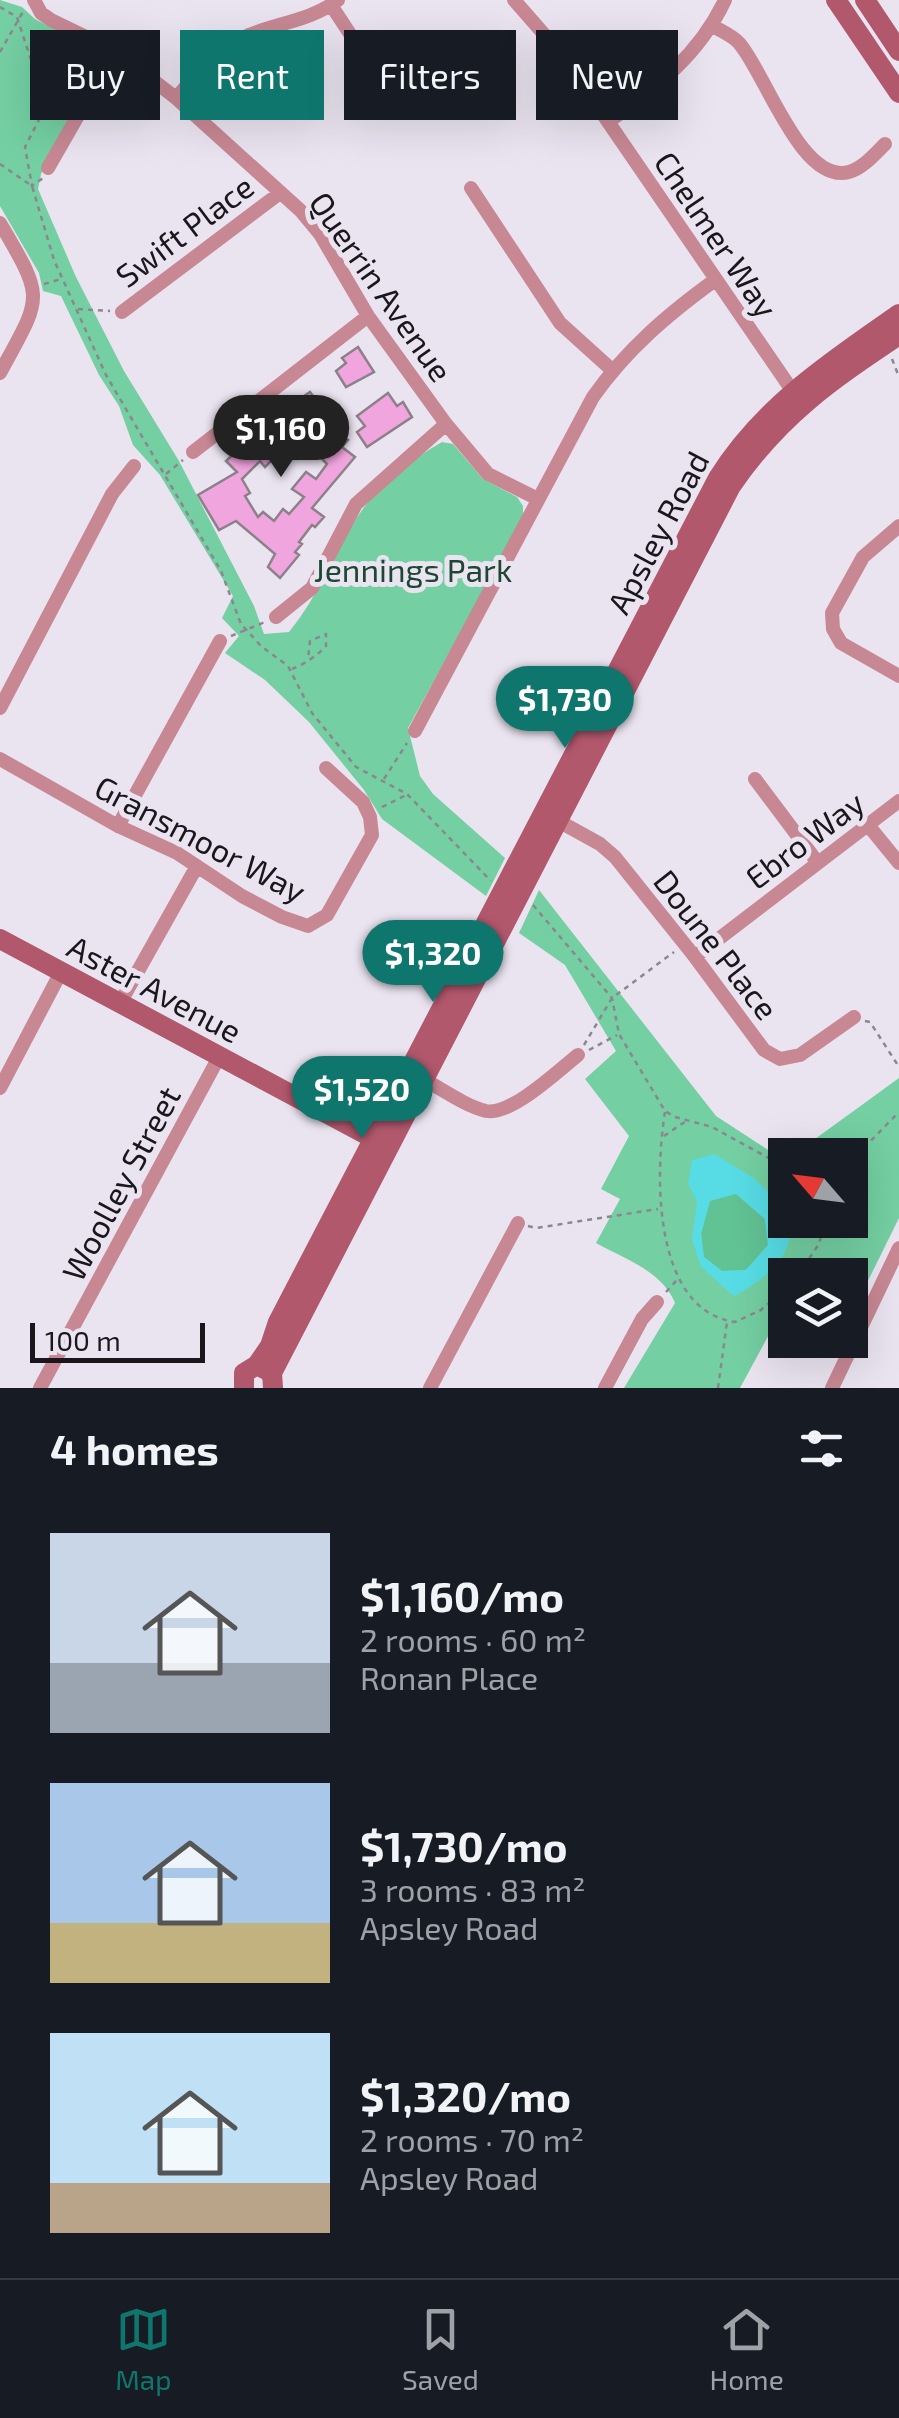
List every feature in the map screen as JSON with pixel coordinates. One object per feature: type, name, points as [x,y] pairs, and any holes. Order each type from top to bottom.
[{"type":"main road","points":[[836,0],[899,94]]},
{"type":"main road","points":[[864,0],[899,52]]},
{"type":"main road","name":"Apsley Road","points":[[244,1388],[244,1373],[271,1379],[270,1346],[278,1322],[380,1142],[550,816],[731,486],[796,397],[899,314]]},
{"type":"main road","name":"Apsley Road","points":[[796,397],[899,335]]},
{"type":"main road","name":"Apsley Road","points":[[380,1142],[423,1079],[550,816]]},
{"type":"main road","name":"Aster Avenue","points":[[0,939],[380,1142]]},
{"type":"street","points":[[608,122],[668,78],[713,26],[725,0]]},
{"type":"street","name":"Chelmer Way","points":[[518,1],[563,56],[796,397]]},
{"type":"street","points":[[176,98],[206,66],[244,37],[334,3],[350,30]]},
{"type":"street","name":"Querrin Avenue","points":[[30,4],[71,30]]},
{"type":"street","points":[[713,26],[738,42],[809,159],[831,173],[850,172],[885,144]]},
{"type":"street","name":"Querrin Avenue","points":[[160,86],[280,192],[320,234],[368,316],[446,424],[488,474],[538,499]]},
{"type":"street","points":[[48,168],[75,120]]},
{"type":"street","points":[[471,188],[560,322],[612,370]]},
{"type":"street","name":"Swift Place","points":[[122,312],[280,192]]},
{"type":"street","points":[[0,223],[34,288],[34,310],[0,374]]},
{"type":"street","points":[[415,731],[593,396],[654,326],[714,280]]},
{"type":"street","points":[[193,452],[368,316]]},
{"type":"street","points":[[276,617],[312,588],[356,504],[446,424]]},
{"type":"street","points":[[0,708],[112,494],[134,466]]},
{"type":"street","points":[[899,526],[863,558],[832,614],[832,629],[841,643],[899,676]]},
{"type":"street","points":[[118,826],[220,641]]},
{"type":"street","name":"Gransmoor Way","points":[[0,759],[196,866],[242,896],[308,926],[327,915],[372,835],[370,817]]},
{"type":"street","points":[[326,768],[362,802],[370,817]]},
{"type":"street","points":[[755,779],[818,863]]},
{"type":"street","name":"Ebro Way","points":[[695,956],[899,801]]},
{"type":"street","name":"Doune Place","points":[[550,816],[608,850],[695,956],[764,1050],[780,1058],[800,1055],[854,1017]]},
{"type":"street","points":[[868,824],[899,863]]},
{"type":"street","points":[[120,1004],[196,866]]},
{"type":"street","points":[[0,1088],[62,972]]},
{"type":"street","points":[[423,1079],[494,1112],[513,1104],[578,1054]]},
{"type":"street","name":"Woolley Street","points":[[40,1388],[220,1057]]},
{"type":"street","points":[[430,1388],[518,1224]]},
{"type":"street","points":[[832,1388],[899,1248]]},
{"type":"street","points":[[605,1388],[642,1319],[656,1302]]},
{"type":"path","points":[[0,52],[17,17],[30,4]]},
{"type":"path","points":[[0,6],[17,17],[35,72],[49,90],[47,104],[25,147],[26,164],[39,218],[62,278],[106,375],[222,571],[233,608],[246,630],[290,670],[312,713],[356,767],[408,794],[477,869],[497,884]]},
{"type":"path","points":[[0,164],[32,186]]},
{"type":"path","points":[[34,288],[62,278]]},
{"type":"path","points":[[76,308],[122,312]]},
{"type":"path","points":[[891,358],[899,376]]},
{"type":"path","points":[[164,475],[193,452]]},
{"type":"path","points":[[220,641],[276,617]]},
{"type":"path","points":[[290,670],[308,659],[326,646],[326,634],[310,641],[308,659]]},
{"type":"path","points":[[383,780],[415,731]]},
{"type":"path","points":[[370,817],[379,808],[408,794]]},
{"type":"path","points":[[529,902],[612,998],[619,1034],[665,1111],[712,1127],[768,1158]]},
{"type":"path","points":[[578,1054],[612,998],[685,944]]},
{"type":"path","points":[[854,1017],[870,1022],[899,1067]]},
{"type":"path","points":[[578,1054],[619,1034]]},
{"type":"path","points":[[665,1111],[658,1163],[660,1208],[678,1279],[691,1299],[727,1321],[749,1317],[768,1302]]},
{"type":"path","points":[[868,1144],[899,1112]]},
{"type":"path","points":[[662,1137],[687,1121]]},
{"type":"path","points":[[518,1224],[536,1228],[660,1208]]},
{"type":"path","points":[[656,1302],[678,1279]]},
{"type":"path","points":[[718,1388],[727,1321]]},
{"type":"green space","name":"Jennings Park","points":[[0,0],[22,7],[56,30],[30,30],[30,120],[71,120],[41,174],[38,189],[76,277],[124,371],[179,461],[254,606],[264,634],[289,632],[365,506],[400,470],[442,442],[453,444],[483,479],[517,497],[523,506],[523,518],[408,728],[420,776],[433,794],[505,858],[486,896],[382,819],[364,790],[309,722],[265,680],[225,653],[239,636],[222,618],[233,596],[160,475],[133,445],[119,406],[99,375],[61,296],[43,291],[39,273],[0,206]]},
{"type":"green space","points":[[539,890],[716,1116],[768,1150],[768,1238],[868,1238],[868,1138],[816,1138],[899,1078],[899,1218],[868,1281],[868,1258],[768,1258],[768,1336],[740,1388],[624,1388],[675,1303],[652,1274],[596,1243],[620,1199],[601,1189],[629,1136],[585,1079],[616,1051],[565,965],[519,933]]},
{"type":"green space","points":[[735,1193],[765,1219],[768,1245],[746,1270],[722,1271],[704,1257],[701,1234],[710,1201]]},
{"type":"water","points":[[714,1154],[754,1178],[768,1192],[768,1238],[789,1238],[781,1258],[768,1258],[768,1273],[734,1296],[701,1267],[692,1240],[697,1202],[688,1183],[692,1160]],"holes":[[[736,1194],[765,1219],[768,1245],[746,1270],[722,1271],[704,1257],[701,1234],[710,1201]]]},
{"type":"building","points":[[358,347],[374,372],[346,387],[336,371],[346,363],[342,358]]},
{"type":"building","points":[[310,392],[329,417],[323,422],[348,440],[342,447],[355,457],[312,508],[324,517],[299,542],[302,544],[295,552],[299,555],[280,578],[268,567],[275,554],[236,521],[219,530],[198,495],[237,472],[226,461],[272,418]],"holes":[[[314,421],[330,440],[321,458],[327,464],[316,479],[306,472],[292,489],[304,497],[289,514],[283,509],[274,521],[263,512],[258,517],[245,496],[250,493],[242,479],[260,461],[265,467],[283,448],[287,452],[303,440],[299,435]]]},
{"type":"building","points":[[388,393],[397,406],[403,402],[412,417],[367,447],[357,432],[365,426],[357,416]]}]
